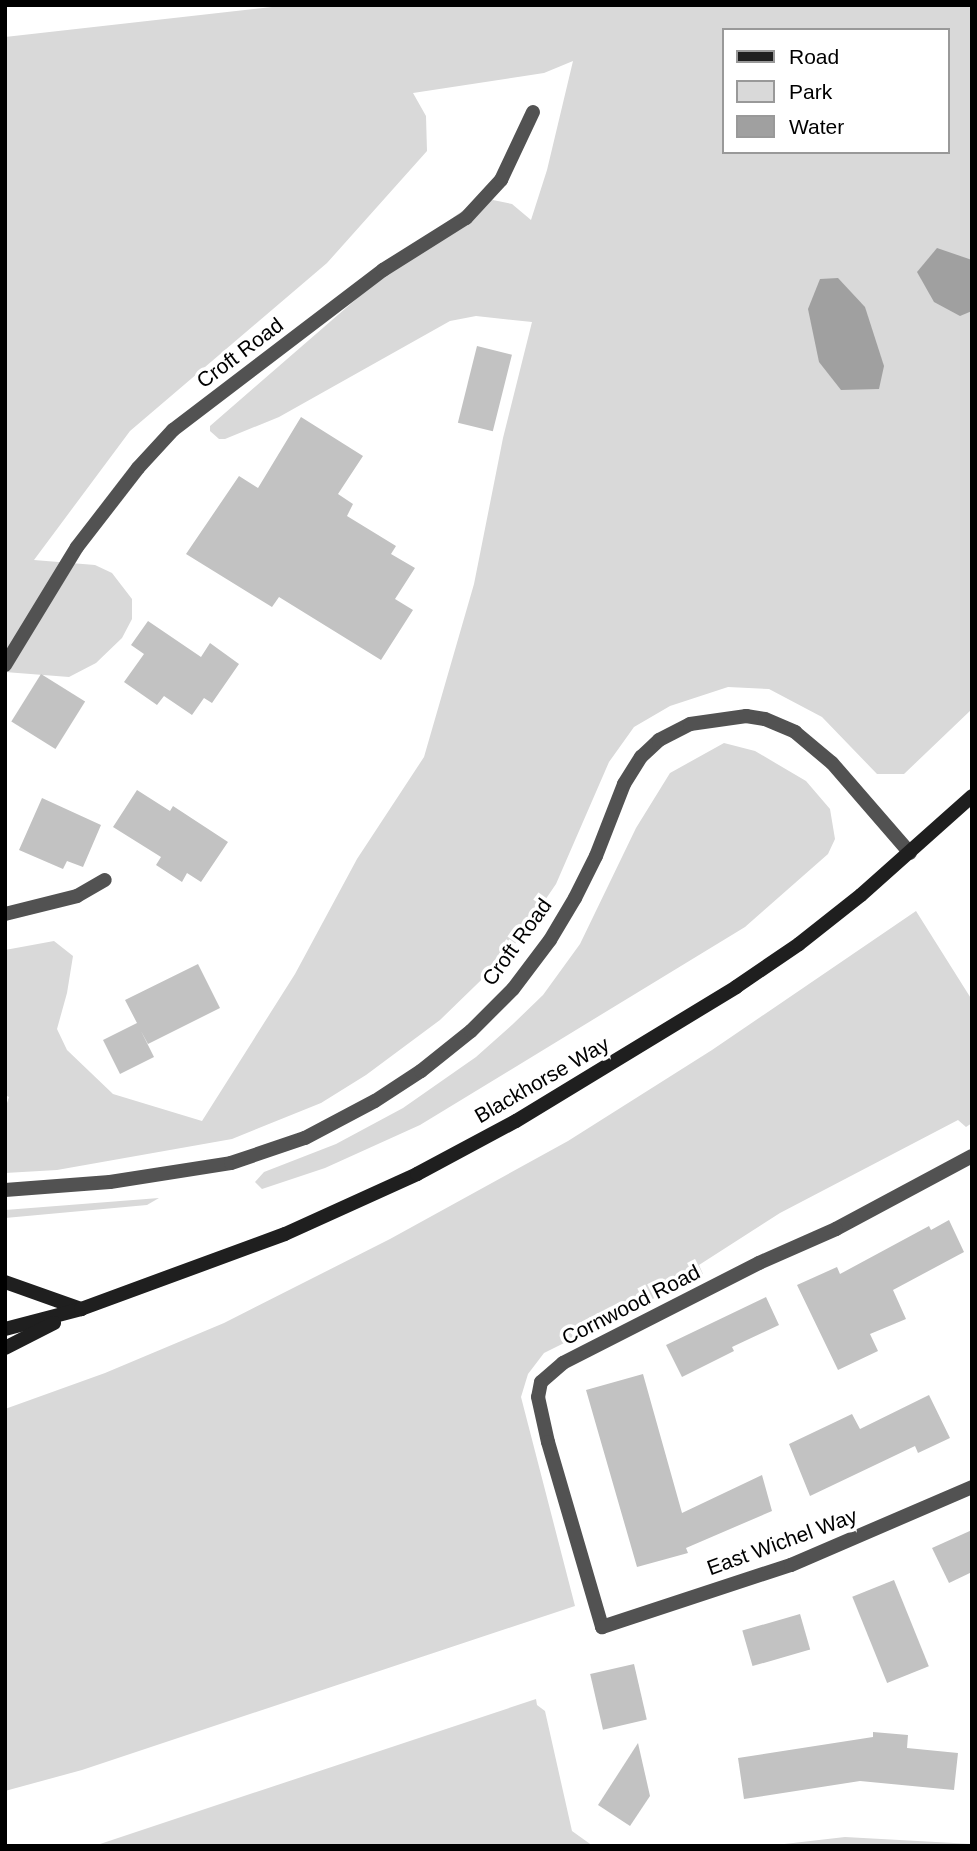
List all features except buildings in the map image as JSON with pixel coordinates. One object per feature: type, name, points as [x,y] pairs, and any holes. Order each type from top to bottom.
[{"type":"main road","name":"Blackhorse Way","points":[[5,1329],[80,1309],[285,1234],[417,1174],[516,1121],[758,973],[861,895],[972,796]]},
{"type":"main road","points":[[5,1282],[80,1309]]},
{"type":"main road","points":[[5,1348],[80,1309]]},
{"type":"street","name":"Croft Road","points":[[5,665],[83,538],[173,430],[383,270],[466,218],[501,180],[533,112]]},
{"type":"street","name":"Croft Road","points":[[5,1190],[110,1182],[231,1163],[305,1138],[375,1101],[421,1071],[471,1031],[513,989],[550,940],[575,898],[596,856],[624,784],[640,757],[659,740],[690,724],[746,716],[765,719],[795,732],[839,770],[910,853]]},
{"type":"street","points":[[5,915],[58,902],[105,880]]},
{"type":"street","name":"Cornwood Road","points":[[603,1627],[542,1420],[538,1397],[541,1381],[564,1363],[759,1263],[836,1229],[972,1156]]},
{"type":"street","name":"East Wichel Way","points":[[603,1627],[791,1565],[972,1487]]},
{"type":"green space","points":[[290,5],[972,5],[972,709],[904,774],[877,774],[822,717],[769,689],[728,687],[670,706],[634,727],[609,762],[556,884],[509,953],[440,1020],[366,1075],[321,1103],[232,1139],[57,1170],[5,1173],[5,1109],[9,1097],[5,1095],[5,950],[54,941],[73,956],[57,1029],[67,1050],[113,1094],[202,1121],[295,974],[357,859],[424,757],[474,584],[503,438],[532,322],[476,316],[450,321],[279,417],[225,439],[219,439],[210,431],[210,426],[437,229],[465,209],[493,200],[512,204],[531,220],[547,170],[573,61],[544,73],[413,93],[426,116],[427,151],[327,263],[130,431],[34,560],[95,565],[112,573],[132,599],[132,619],[122,638],[96,663],[69,677],[5,672],[5,37]]},
{"type":"green space","points":[[724,743],[755,751],[806,781],[830,809],[835,839],[828,854],[745,927],[420,1125],[325,1168],[262,1189],[255,1182],[264,1172],[336,1144],[403,1108],[476,1057],[513,1024],[543,995],[580,944],[636,828],[670,773]]},
{"type":"green space","points":[[916,911],[972,1000],[972,1123],[966,1127],[958,1120],[780,1213],[699,1265],[703,1274],[544,1353],[528,1374],[521,1397],[575,1606],[82,1770],[5,1791],[5,1409],[105,1373],[224,1323],[390,1239],[568,1141],[712,1050]]},
{"type":"green space","points":[[159,1198],[147,1205],[5,1218],[5,1210]]},
{"type":"green space","points":[[536,1699],[537,1705],[545,1711],[572,1831],[593,1846],[94,1846]]},
{"type":"green space","points":[[845,1837],[972,1844],[972,1846],[767,1846]]},
{"type":"water","points":[[937,248],[972,260],[972,311],[960,316],[934,302],[917,272]]},
{"type":"water","points":[[838,278],[865,307],[884,366],[879,389],[841,390],[819,362],[808,309],[820,279]]}]
